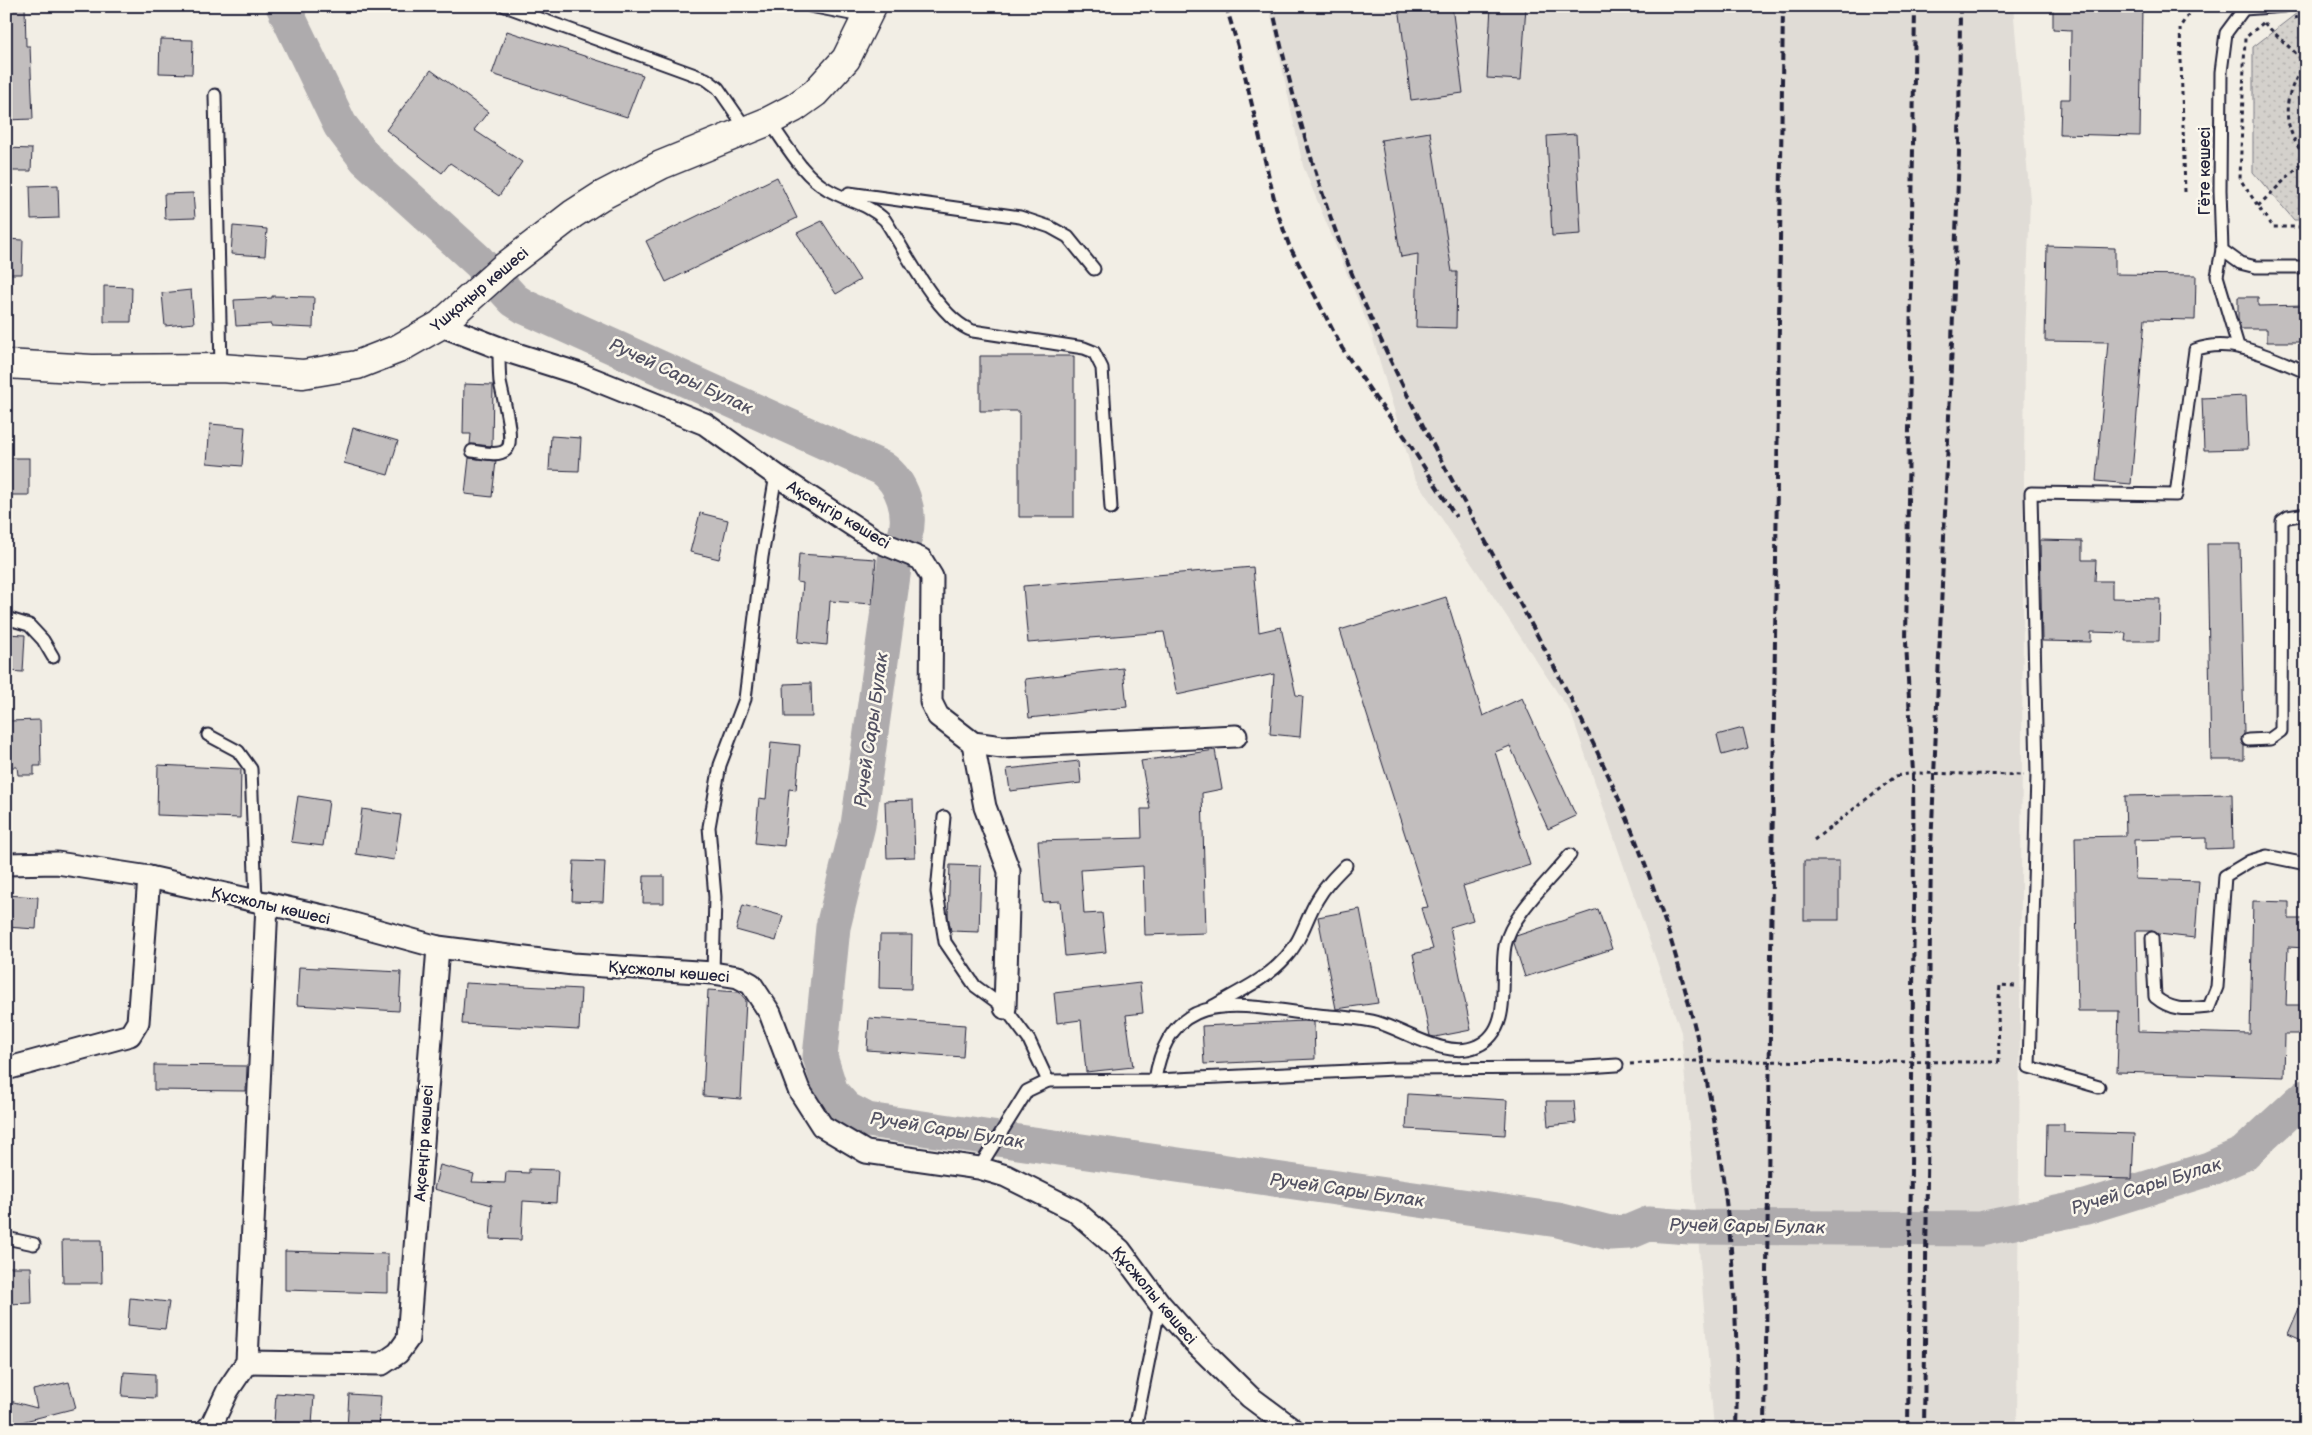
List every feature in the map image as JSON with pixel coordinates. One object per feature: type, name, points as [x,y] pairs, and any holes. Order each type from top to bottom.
[{"type":"main road","name":"Үшқоңыр көшесі","points":[[6,364],[92,369],[221,368],[303,374],[356,365],[398,349],[440,324],[503,268],[573,214],[601,196],[661,165],[758,126],[794,108],[815,93],[846,59],[870,12]]},
{"type":"street","name":"Ақсеңгір көшесі","points":[[440,324],[499,348],[583,375],[705,424],[776,475],[875,540],[921,559],[932,577],[931,702],[938,716],[973,743],[1002,747],[1236,736]]},
{"type":"street","points":[[973,743],[985,806],[1009,872],[1005,1008]]},
{"type":"street","name":"Құсжолы көшесі","points":[[6,864],[57,864],[149,877],[262,902],[438,948],[572,964],[713,973],[738,977],[751,984],[770,1013],[798,1090],[822,1126],[866,1152],[979,1168],[1006,1176],[1074,1210],[1120,1250],[1160,1304],[1193,1341],[1250,1397],[1293,1429]]},
{"type":"street","points":[[6,1068],[130,1034],[136,1029],[149,877]]},
{"type":"street","points":[[207,1429],[212,1424],[228,1390],[247,1362],[262,902]]},
{"type":"street","name":"Ақсеңгір көшесі","points":[[247,1362],[382,1364],[398,1353],[408,1339],[438,948]]},
{"type":"lane","points":[[505,6],[706,80],[718,88],[814,180],[828,190],[876,211],[885,220],[938,303],[950,318],[962,328],[1084,348],[1094,352],[1102,368],[1111,508]]},
{"type":"lane","points":[[810,6],[870,12]]},
{"type":"lane","points":[[2245,8],[2285,6]]},
{"type":"lane","name":"Гёте көшесі","points":[[2238,346],[2217,276],[2222,250],[2220,190],[2221,72],[2226,33],[2245,8]]},
{"type":"lane","points":[[215,95],[221,368]]},
{"type":"lane","points":[[828,190],[1020,217],[1068,236],[1094,269]]},
{"type":"lane","points":[[2222,250],[2240,263],[2256,266],[2306,267]]},
{"type":"lane","points":[[2099,1087],[2030,1067],[2037,775],[2031,493],[2176,495],[2195,350],[2210,344],[2238,346],[2306,372]]},
{"type":"lane","points":[[472,451],[497,454],[507,450],[510,446],[509,429],[500,382],[499,348]]},
{"type":"lane","points":[[713,973],[715,897],[709,827],[720,765],[745,699],[762,557],[776,475]]},
{"type":"lane","points":[[2248,740],[2270,739],[2281,731],[2282,521],[2288,517],[2306,514]]},
{"type":"lane","points":[[6,618],[29,625],[43,640],[53,657]]},
{"type":"lane","points":[[208,735],[238,751],[251,769],[262,902]]},
{"type":"lane","points":[[944,817],[937,892],[945,942],[975,986],[1005,1008],[1029,1040],[1048,1082]]},
{"type":"lane","points":[[1209,1008],[1270,1007],[1376,1022],[1438,1046],[1460,1051],[1477,1047],[1490,1038],[1499,1024],[1505,946],[1514,923],[1570,855]]},
{"type":"lane","points":[[2152,938],[2155,997],[2165,1006],[2179,1010],[2208,1007],[2217,987],[2225,876],[2250,862],[2267,856],[2306,864]]},
{"type":"lane","points":[[1155,1080],[1158,1061],[1171,1032],[1184,1018],[1209,1008],[1272,971],[1300,939],[1312,909],[1327,884],[1346,865]]},
{"type":"lane","points":[[979,1168],[1027,1091],[1048,1082],[1155,1080],[1395,1069],[1572,1068],[1617,1065]]},
{"type":"lane","points":[[6,1238],[34,1244]]},
{"type":"lane","points":[[1135,1429],[1160,1304]]},
{"type":"path","points":[[2184,192],[2180,27],[2194,6]]},
{"type":"path","points":[[2291,18],[2306,16]]},
{"type":"path","points":[[2273,21],[2264,23],[2244,38],[2240,179],[2272,226],[2306,227]]},
{"type":"path","points":[[2258,206],[2306,158],[2290,133],[2287,104],[2291,89],[2306,64],[2264,23]]},
{"type":"path","points":[[1814,840],[1896,776],[1913,773],[2037,775]]},
{"type":"path","points":[[1617,1065],[1669,1062],[1999,1062],[1998,1009],[2000,985],[2032,986]]},
{"type":"shaded area","points":[[1269,6],[2013,6],[2030,200],[2025,340],[2017,1429],[1714,1429],[1681,1032],[1571,713],[1414,477],[1371,332],[1303,166]]},
{"type":"shaded area","points":[[2306,6],[2306,220],[2294,220],[2253,172],[2253,47]]},
{"type":"building","points":[[6,6],[25,6],[26,46],[30,46],[33,119],[6,120]]},
{"type":"building","points":[[1399,6],[1452,6],[1463,93],[1411,100]]},
{"type":"building","points":[[1491,6],[1526,6],[1521,80],[1487,78]]},
{"type":"building","points":[[2053,6],[2142,6],[2140,136],[2060,134],[2061,99],[2070,99],[2071,30],[2053,29]]},
{"type":"building","points":[[507,31],[643,75],[627,117],[492,74]]},
{"type":"building","points":[[160,39],[193,40],[192,74],[159,73]]},
{"type":"building","points":[[431,70],[488,112],[474,130],[522,162],[499,196],[450,163],[442,173],[386,130]]},
{"type":"building","points":[[1430,132],[1452,272],[1457,272],[1456,328],[1416,327],[1418,254],[1401,257],[1381,140]]},
{"type":"building","points":[[1576,134],[1581,234],[1552,236],[1547,136]]},
{"type":"building","points":[[6,148],[32,149],[31,171],[6,171]]},
{"type":"building","points":[[777,177],[797,218],[666,282],[646,241]]},
{"type":"building","points":[[58,185],[59,218],[31,219],[30,186]]},
{"type":"building","points":[[193,193],[195,218],[165,219],[164,194]]},
{"type":"building","points":[[822,221],[860,280],[836,294],[797,233]]},
{"type":"building","points":[[233,226],[267,229],[265,256],[231,254]]},
{"type":"building","points":[[6,239],[23,240],[22,274],[6,274]]},
{"type":"building","points":[[2047,246],[2115,248],[2115,274],[2196,275],[2195,320],[2145,319],[2131,484],[2096,481],[2108,342],[2045,341]]},
{"type":"building","points":[[104,286],[132,287],[131,322],[104,322]]},
{"type":"building","points":[[191,290],[194,323],[165,326],[162,293]]},
{"type":"building","points":[[272,296],[314,297],[313,328],[271,326],[271,324],[236,326],[234,300],[272,298]]},
{"type":"building","points":[[2238,297],[2258,297],[2258,306],[2306,305],[2306,342],[2267,342],[2267,329],[2241,329],[2238,319]]},
{"type":"building","points":[[980,356],[1074,356],[1074,517],[1019,517],[1019,411],[980,411]]},
{"type":"building","points":[[464,384],[493,385],[492,446],[470,444],[471,434],[463,434]]},
{"type":"building","points":[[2246,396],[2248,449],[2204,450],[2202,398]]},
{"type":"building","points":[[210,424],[245,427],[242,466],[207,463]]},
{"type":"building","points":[[353,428],[398,441],[388,475],[344,463]]},
{"type":"building","points":[[551,436],[581,438],[579,471],[549,470]]},
{"type":"building","points":[[6,458],[29,458],[29,495],[6,495]]},
{"type":"building","points":[[469,458],[496,461],[492,497],[465,494]]},
{"type":"building","points":[[700,513],[728,520],[719,559],[690,552]]},
{"type":"building","points":[[2040,540],[2082,541],[2082,560],[2096,560],[2095,581],[2112,581],[2112,598],[2160,599],[2159,641],[2125,641],[2126,633],[2091,632],[2091,642],[2042,641]]},
{"type":"building","points":[[2207,544],[2240,544],[2244,734],[2241,740],[2244,746],[2244,760],[2211,760]]},
{"type":"building","points":[[799,554],[876,559],[872,604],[830,601],[827,645],[798,642],[803,583],[797,582]]},
{"type":"building","points":[[1253,567],[1259,632],[1281,627],[1296,695],[1303,696],[1300,737],[1270,734],[1274,674],[1177,695],[1164,632],[1028,643],[1023,586]]},
{"type":"building","points":[[1446,597],[1483,716],[1522,698],[1576,816],[1548,829],[1510,746],[1495,752],[1530,865],[1463,886],[1473,920],[1450,927],[1471,1030],[1435,1037],[1430,1036],[1413,954],[1433,949],[1421,908],[1428,907],[1340,630]]},
{"type":"building","points":[[6,634],[25,635],[23,672],[6,671]]},
{"type":"building","points":[[1123,668],[1127,707],[1029,718],[1025,679]]},
{"type":"building","points":[[811,683],[812,717],[785,717],[784,684]]},
{"type":"building","points":[[40,720],[41,766],[34,766],[34,775],[18,775],[17,767],[10,767],[9,721]]},
{"type":"building","points":[[1743,728],[1748,748],[1722,755],[1717,735]]},
{"type":"building","points":[[771,742],[800,745],[796,790],[789,789],[784,846],[755,843],[759,798],[766,799]]},
{"type":"building","points":[[1215,750],[1222,789],[1202,793],[1206,933],[1145,935],[1143,866],[1081,870],[1084,914],[1102,913],[1106,952],[1065,956],[1060,901],[1043,902],[1038,841],[1142,838],[1141,809],[1150,809],[1141,761]]},
{"type":"building","points":[[1079,761],[1081,783],[1010,791],[1007,769]]},
{"type":"building","points":[[158,765],[241,769],[240,818],[157,815]]},
{"type":"building","points":[[2232,794],[2233,848],[2206,849],[2206,838],[2134,840],[2135,879],[2199,881],[2195,938],[2158,934],[2152,931],[2136,931],[2138,1031],[2250,1034],[2253,901],[2289,902],[2289,919],[2306,919],[2306,948],[2288,947],[2286,1005],[2306,1005],[2306,1034],[2285,1034],[2284,1077],[2117,1072],[2119,1011],[2078,1011],[2075,837],[2126,836],[2125,796]]},
{"type":"building","points":[[298,796],[329,801],[323,846],[291,842]]},
{"type":"building","points":[[913,800],[915,857],[887,858],[885,801]]},
{"type":"building","points":[[362,809],[401,815],[394,860],[356,854]]},
{"type":"building","points":[[574,861],[605,862],[603,902],[572,901]]},
{"type":"building","points":[[1804,861],[1839,861],[1839,920],[1804,920]]},
{"type":"building","points":[[950,865],[981,866],[979,932],[951,931],[948,916]]},
{"type":"building","points":[[644,876],[664,876],[664,903],[643,903]]},
{"type":"building","points":[[6,895],[38,897],[36,929],[6,927]]},
{"type":"building","points":[[743,905],[783,916],[776,941],[736,930]]},
{"type":"building","points":[[1360,909],[1378,1003],[1336,1009],[1318,917]]},
{"type":"building","points":[[1598,909],[1612,949],[1525,977],[1514,943],[1516,936]]},
{"type":"building","points":[[880,935],[912,935],[911,989],[879,988]]},
{"type":"building","points":[[299,967],[401,972],[399,1011],[297,1005]]},
{"type":"building","points":[[465,983],[581,989],[579,1030],[462,1024]]},
{"type":"building","points":[[1140,983],[1143,1013],[1126,1015],[1133,1067],[1086,1072],[1081,1020],[1057,1023],[1054,993]]},
{"type":"building","points":[[708,990],[739,992],[746,1000],[741,1099],[703,1096]]},
{"type":"building","points":[[869,1018],[965,1025],[963,1057],[867,1050]]},
{"type":"building","points":[[1314,1022],[1315,1059],[1204,1064],[1202,1026]]},
{"type":"building","points":[[154,1065],[247,1066],[246,1091],[154,1090]]},
{"type":"building","points":[[1408,1094],[1507,1100],[1505,1135],[1406,1129]]},
{"type":"building","points":[[1546,1101],[1574,1101],[1576,1123],[1548,1126]]},
{"type":"building","points":[[2047,1124],[2064,1124],[2064,1132],[2134,1134],[2132,1179],[2046,1177]]},
{"type":"building","points":[[440,1165],[474,1174],[472,1182],[505,1183],[506,1172],[529,1173],[529,1169],[558,1170],[556,1203],[523,1201],[521,1240],[490,1239],[492,1205],[434,1189]]},
{"type":"building","points":[[62,1240],[101,1240],[102,1283],[63,1283]]},
{"type":"building","points":[[285,1251],[388,1254],[388,1293],[285,1290]]},
{"type":"building","points":[[6,1267],[31,1267],[32,1303],[6,1304]]},
{"type":"building","points":[[2306,1292],[2306,1342],[2288,1334]]},
{"type":"building","points":[[130,1298],[169,1302],[165,1329],[128,1325]]},
{"type":"building","points":[[124,1372],[155,1374],[155,1398],[122,1396]]},
{"type":"building","points":[[69,1382],[76,1408],[21,1422],[19,1429],[6,1426],[6,1400],[37,1408],[33,1390]]},
{"type":"building","points":[[276,1393],[314,1396],[312,1425],[274,1423]]},
{"type":"building","points":[[349,1394],[381,1396],[379,1429],[347,1429]]},
{"type":"waterway","name":"Ручей Сары Булак","points":[[283,6],[340,125],[366,159],[478,261],[514,300],[525,307],[882,468],[900,489],[906,508],[907,527],[895,561],[858,825],[833,927],[820,1057],[831,1092],[846,1109],[867,1120],[1558,1220],[1610,1233],[1629,1232],[1648,1224],[1690,1227],[1980,1229],[2086,1207],[2209,1169],[2243,1154],[2306,1096]]},
{"type":"railway","points":[[1226,6],[1239,50],[1277,211],[1289,245],[1342,348],[1376,399],[1405,437],[1456,517]]},
{"type":"railway","points":[[1272,6],[1304,134],[1330,217],[1362,298],[1435,449],[1554,666],[1582,721],[1609,777],[1641,854],[1669,933],[1691,1014],[1710,1096],[1723,1179],[1732,1262],[1736,1346],[1736,1429]]},
{"type":"railway","points":[[1765,1429],[1783,6]]},
{"type":"railway","points":[[1908,1429],[1914,905],[1913,773],[1906,642],[1915,6]]},
{"type":"railway","points":[[1924,1429],[1931,849],[1959,153],[1960,6]]}]
